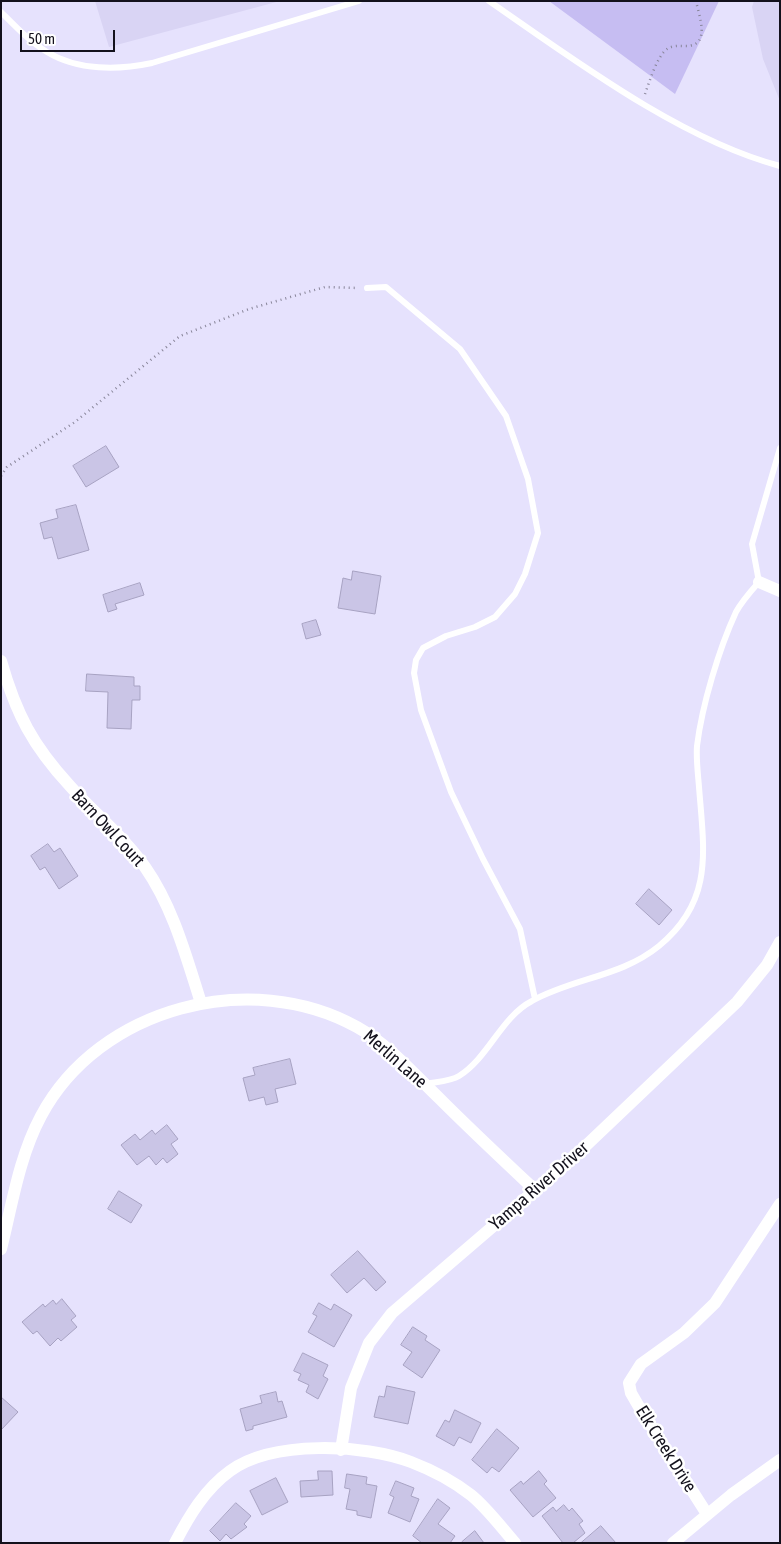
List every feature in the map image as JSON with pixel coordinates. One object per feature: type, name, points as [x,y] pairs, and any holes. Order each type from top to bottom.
[{"type":"street","points":[[759,582],[780,590]]},
{"type":"street","name":"Barn Owl Court","points":[[1,661],[15,705],[35,743],[70,787],[129,847],[153,879],[179,935],[201,1003]]},
{"type":"street","name":"Yampa River Driver","points":[[341,1450],[351,1388],[369,1343],[392,1313],[575,1156],[737,1002],[767,965],[780,942]]},
{"type":"street","name":"Merlin Lane","points":[[1,1249],[28,1145],[41,1117],[64,1082],[88,1058],[126,1031],[152,1018],[201,1003],[256,999],[273,1001],[323,1012],[357,1027],[377,1040],[535,1190]]},
{"type":"street","name":"Elk Creek Drive","points":[[707,1514],[642,1412],[631,1393],[629,1383],[641,1364],[684,1333],[715,1304],[780,1204]]},
{"type":"street","points":[[175,1543],[193,1509],[230,1471],[266,1454],[295,1448],[372,1451],[410,1461],[447,1478],[473,1496],[515,1543]]},
{"type":"street","points":[[674,1543],[707,1514],[780,1460]]},
{"type":"lane","points":[[1,12],[21,32],[48,53],[84,65],[104,68],[128,68],[152,63],[359,1]]},
{"type":"lane","points":[[489,1],[642,103],[719,143],[780,166]]},
{"type":"lane","points":[[367,288],[386,287],[460,348],[506,416],[528,479],[538,533],[525,574],[515,594],[495,616],[476,627],[446,636],[423,648],[416,660],[414,673],[421,710],[451,792],[483,859],[520,929],[535,998]]},
{"type":"lane","points":[[425,1084],[458,1077],[478,1060],[523,1005],[535,998],[550,990],[616,971],[642,958],[675,931],[690,909],[702,880],[704,853],[697,747],[709,689],[737,611],[759,582],[752,544],[780,448]]},
{"type":"path","points":[[642,103],[653,71],[665,52],[673,47],[693,46],[700,38],[702,32],[696,1]]},
{"type":"path","points":[[1,476],[7,467],[75,422],[180,336],[248,309],[326,287],[367,288]]},
{"type":"shaded area","points":[[95,1],[280,1],[109,47]]},
{"type":"shaded area","points":[[549,1],[719,1],[675,94]]},
{"type":"shaded area","points":[[754,1],[780,1],[780,101],[763,59],[752,7]]},
{"type":"building","points":[[106,446],[119,467],[86,487],[73,466]]},
{"type":"building","points":[[76,505],[89,550],[58,559],[52,537],[44,539],[40,523],[58,518],[56,510]]},
{"type":"building","points":[[353,571],[381,576],[375,614],[338,608],[343,578],[351,580]]},
{"type":"building","points":[[140,583],[144,595],[115,604],[117,609],[108,612],[103,595]]},
{"type":"building","points":[[316,620],[321,635],[306,639],[302,624]]},
{"type":"building","points":[[87,674],[134,677],[134,686],[140,686],[140,700],[132,700],[131,729],[107,728],[108,692],[86,691]]},
{"type":"building","points":[[48,844],[54,852],[60,848],[78,876],[59,889],[45,867],[40,870],[31,856]]},
{"type":"building","points":[[649,889],[672,910],[659,925],[636,904]]},
{"type":"building","points":[[290,1059],[296,1084],[275,1089],[278,1102],[266,1105],[264,1097],[249,1101],[243,1078],[255,1075],[253,1068]]},
{"type":"building","points":[[167,1125],[178,1139],[171,1144],[178,1154],[167,1163],[163,1158],[156,1165],[149,1156],[137,1165],[121,1145],[135,1134],[140,1140],[152,1130],[155,1134]]},
{"type":"building","points":[[119,1191],[142,1205],[131,1223],[108,1209]]},
{"type":"building","points":[[358,1251],[386,1282],[376,1291],[364,1278],[347,1293],[331,1275]]},
{"type":"building","points":[[62,1299],[76,1316],[71,1320],[77,1327],[61,1341],[58,1338],[50,1346],[37,1331],[33,1334],[22,1322],[43,1304],[45,1307],[53,1300],[56,1304]]},
{"type":"building","points":[[319,1303],[331,1310],[334,1304],[352,1315],[334,1347],[308,1332],[317,1316],[313,1314]]},
{"type":"building","points":[[413,1327],[427,1336],[425,1340],[440,1350],[422,1378],[403,1365],[412,1352],[401,1345]]},
{"type":"building","points":[[303,1353],[328,1365],[323,1376],[328,1379],[318,1399],[306,1392],[309,1385],[298,1380],[301,1374],[294,1371]]},
{"type":"building","points":[[387,1386],[415,1392],[408,1424],[374,1417],[379,1396],[384,1397]]},
{"type":"building","points":[[276,1392],[278,1402],[282,1401],[287,1417],[253,1426],[253,1429],[246,1431],[240,1409],[262,1403],[260,1396]]},
{"type":"building","points":[[1,1397],[18,1412],[1,1430]]},
{"type":"building","points":[[455,1410],[481,1423],[471,1443],[459,1437],[454,1446],[436,1436],[445,1420],[449,1422]]},
{"type":"building","points":[[497,1429],[519,1448],[499,1472],[492,1467],[487,1473],[472,1460]]},
{"type":"building","points":[[318,1471],[332,1471],[333,1495],[301,1497],[300,1481],[318,1480]]},
{"type":"building","points":[[539,1471],[547,1481],[544,1484],[556,1498],[533,1517],[510,1490],[521,1481],[523,1484]]},
{"type":"building","points":[[347,1474],[367,1477],[366,1484],[377,1486],[371,1518],[357,1515],[357,1511],[346,1509],[350,1489],[345,1488]]},
{"type":"building","points":[[276,1478],[288,1502],[262,1515],[250,1491]]},
{"type":"building","points":[[396,1481],[414,1488],[411,1496],[419,1499],[410,1522],[388,1513],[394,1497],[390,1495]]},
{"type":"building","points":[[438,1499],[450,1508],[438,1524],[455,1536],[450,1543],[422,1543],[413,1536]]},
{"type":"building","points":[[236,1503],[251,1516],[244,1524],[247,1527],[231,1539],[226,1534],[220,1541],[210,1531]]},
{"type":"building","points":[[564,1505],[569,1511],[572,1508],[583,1521],[579,1524],[585,1533],[573,1543],[563,1543],[542,1516],[553,1507],[556,1511]]},
{"type":"building","points":[[601,1526],[616,1543],[581,1543]]},
{"type":"building","points":[[475,1531],[484,1543],[462,1543],[462,1542]]}]
